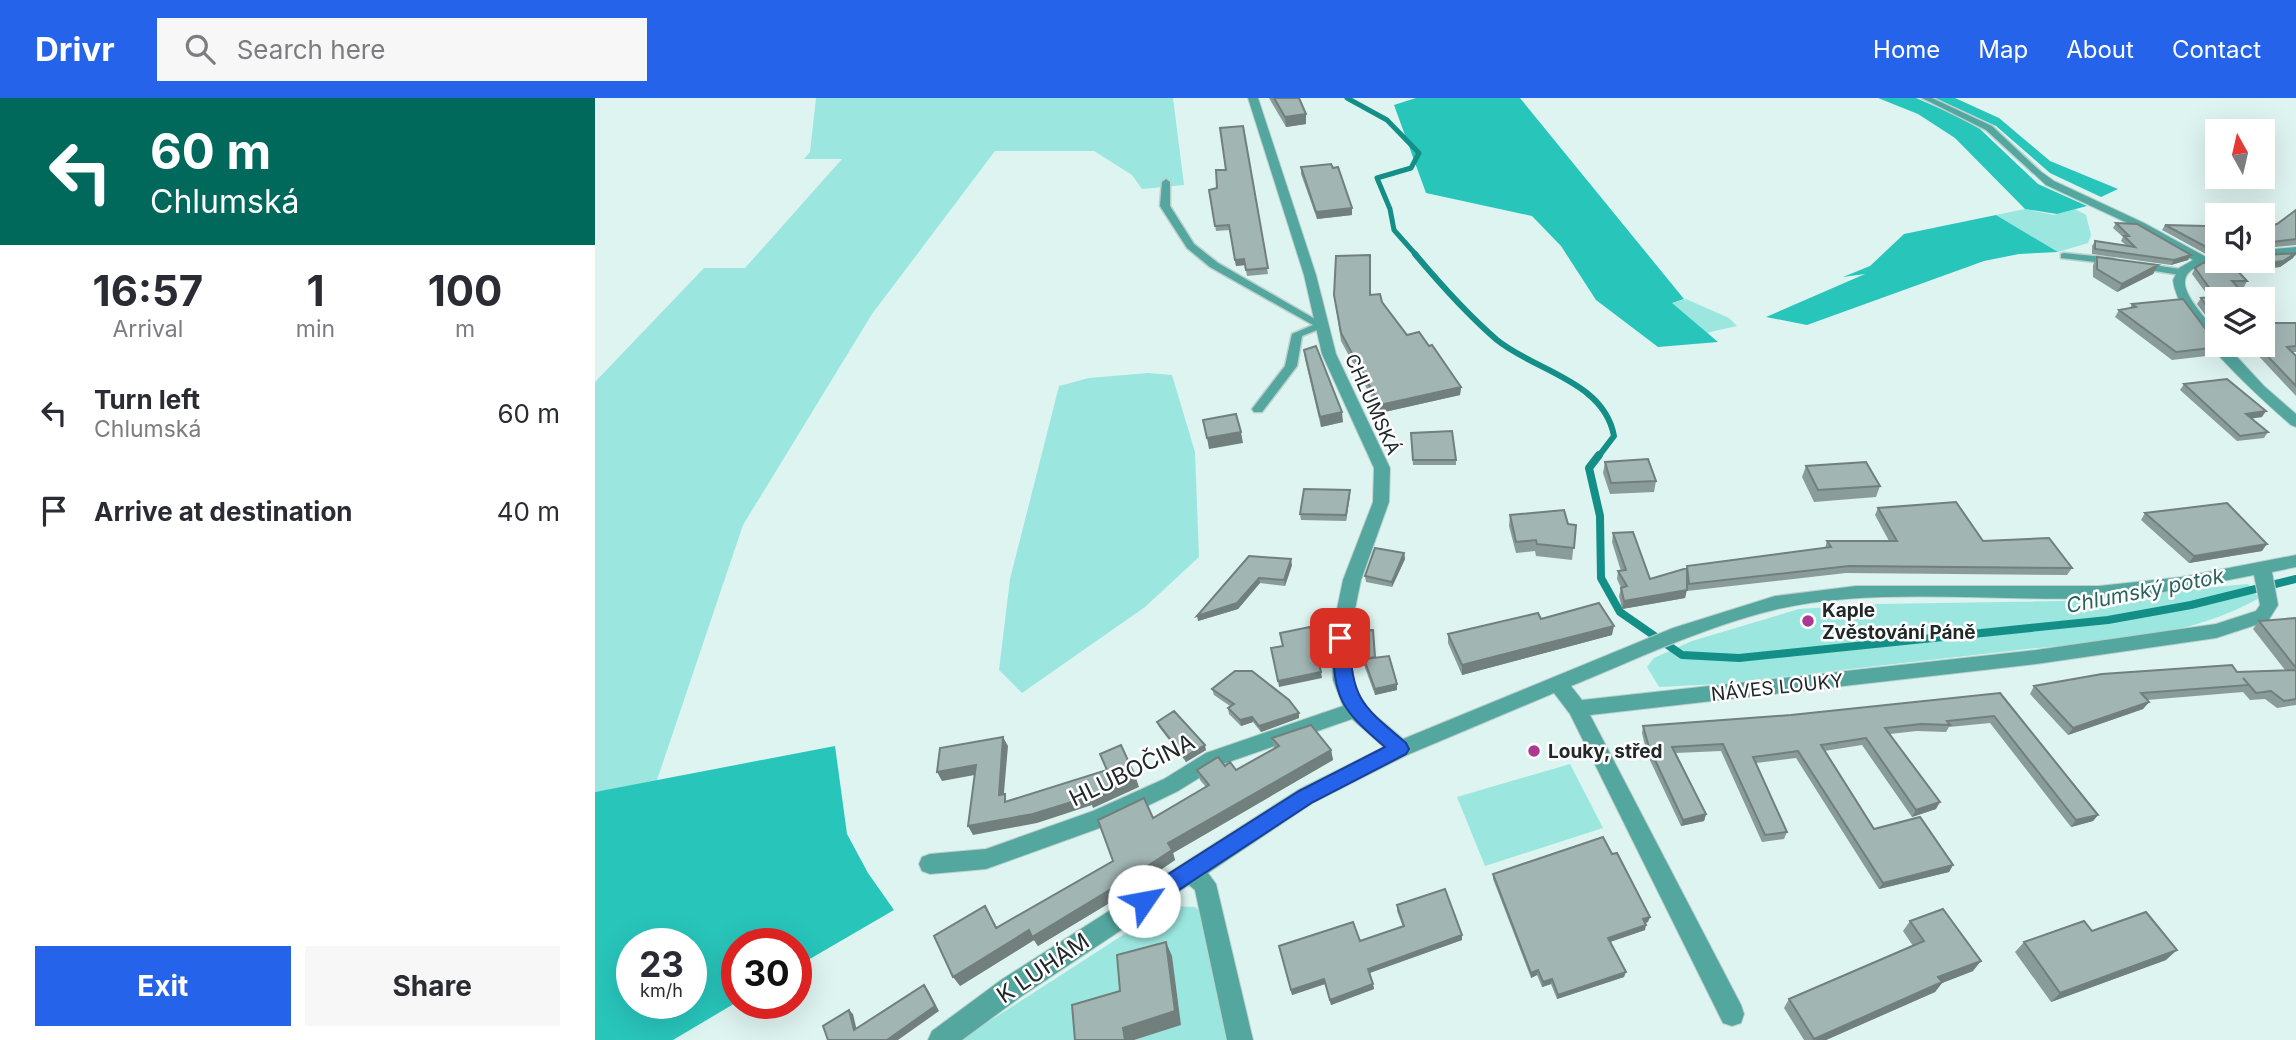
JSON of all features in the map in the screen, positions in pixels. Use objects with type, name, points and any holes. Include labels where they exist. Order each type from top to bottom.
[{"type":"street","name":"CHLUMSKÁ","points":[[1253,98],[1308,268],[1329,354],[1382,468],[1381,502],[1352,580],[1340,638],[1343,680],[1355,710],[1400,749]]},
{"type":"street","points":[[2036,171],[2050,183],[2140,225],[2202,260]]},
{"type":"street","points":[[2275,253],[2296,251]]},
{"type":"street","points":[[2205,260],[2188,264],[2180,272],[2178,284],[2180,292],[2205,326]]},
{"type":"street","points":[[2230,357],[2259,389],[2296,422]]},
{"type":"street","points":[[1400,749],[1647,649],[1680,633],[1775,603],[1856,592],[2099,592],[2182,583],[2265,579],[2296,561]]},
{"type":"street","name":"NÁVES LOUKY","points":[[1577,709],[2036,657],[2216,631],[2262,616],[2269,605],[2265,579]]},
{"type":"street","points":[[1558,684],[1577,709],[1732,1014]]},
{"type":"street","name":"HLUBOČINA","points":[[930,864],[986,859],[1024,846],[1100,818],[1171,785],[1213,759],[1355,710]]},
{"type":"street","name":"K LUHÁM","points":[[941,1040],[1002,995],[1306,796],[1400,749]]},
{"type":"street","points":[[1189,872],[1205,884],[1240,1040]]},
{"type":"lane","points":[[1926,98],[1989,128],[2036,171]]},
{"type":"lane","points":[[1166,182],[1165,206],[1190,246],[1214,265],[1322,326]]},
{"type":"lane","points":[[2064,256],[2180,272]]},
{"type":"lane","points":[[1258,409],[1291,366],[1297,334],[1322,326]]},
{"type":"shaded area","points":[[816,98],[1173,98],[1184,185],[1142,189],[1132,175],[1094,151],[995,151],[872,314],[743,525],[656,783],[595,792],[595,382],[704,268],[745,268],[842,159],[804,159],[810,152]]},
{"type":"shaded area","points":[[1416,98],[1520,98],[1684,299],[1672,303],[1718,342],[1658,347],[1596,300],[1561,246],[1532,216],[1426,193],[1394,105]]},
{"type":"shaded area","points":[[1878,98],[1916,98],[1957,116],[1980,129],[2038,184],[2087,206],[2057,214],[2025,209],[1955,138],[1918,114]]},
{"type":"shaded area","points":[[1935,98],[1955,98],[1999,118],[2050,161],[2118,189],[2101,197],[2050,173],[1996,126]]},
{"type":"shaded area","points":[[2025,209],[2054,215],[2075,209],[2086,215],[2091,235],[2088,243],[2058,252],[1996,215]]},
{"type":"shaded area","points":[[1996,215],[2058,252],[2019,254],[1984,261],[1807,325],[1766,317],[1865,274],[1843,277],[1870,266],[1904,234]]},
{"type":"shaded area","points":[[1686,299],[1729,318],[1737,326],[1706,333],[1671,303]]},
{"type":"shaded area","points":[[1148,373],[1172,375],[1195,452],[1199,557],[1145,607],[1022,693],[999,670],[1010,579],[1059,386],[1089,378]]},
{"type":"shaded area","points":[[2248,584],[2259,598],[2201,623],[2138,637],[1718,684],[1659,687],[1647,667],[1654,658],[1692,641],[1799,609],[1878,604],[2063,601]]},
{"type":"shaded area","points":[[835,746],[847,834],[868,873],[894,910],[812,958],[812,928],[721,928],[721,1012],[673,1040],[595,1040],[595,792]]},
{"type":"shaded area","points":[[1570,764],[1603,828],[1485,866],[1457,797]]},
{"type":"shaded area","points":[[1168,906],[1195,907],[1205,915],[1229,1040],[960,1040]]},
{"type":"building","points":[[1274,98],[1299,98],[1306,114],[1285,117]]},
{"type":"building","points":[[1243,126],[1268,268],[1246,270],[1244,259],[1235,260],[1229,225],[1215,226],[1209,190],[1217,188],[1216,170],[1226,170],[1220,128]]},
{"type":"building","points":[[1331,164],[1333,168],[1338,167],[1352,208],[1316,212],[1301,167]]},
{"type":"building","points":[[2296,210],[2296,239],[2275,242],[2277,224]]},
{"type":"building","points":[[2116,223],[2137,224],[2191,255],[2174,260],[2095,249],[2095,241],[2135,247],[2124,236],[2129,236]]},
{"type":"building","points":[[2165,225],[2205,226],[2205,246]]},
{"type":"building","points":[[2296,253],[2283,261],[2275,262],[2275,254]]},
{"type":"building","points":[[1370,255],[1370,295],[1380,294],[1382,302],[1407,335],[1419,332],[1429,346],[1432,345],[1461,387],[1380,405],[1341,333],[1334,295],[1336,256]]},
{"type":"building","points":[[2097,257],[2158,265],[2122,284],[2097,269]]},
{"type":"building","points":[[2203,263],[2205,273],[2240,273],[2247,281],[2232,281],[2238,287],[2209,287],[2195,268]]},
{"type":"building","points":[[2183,299],[2205,328],[2205,349],[2176,352],[2119,310],[2136,307],[2132,304]]},
{"type":"building","points":[[2275,323],[2296,323],[2296,346],[2287,347],[2296,356],[2296,386],[2268,357],[2275,357]]},
{"type":"building","points":[[1316,346],[1342,412],[1320,417],[1304,350]]},
{"type":"building","points":[[2227,379],[2266,411],[2246,414],[2268,432],[2240,436],[2184,384]]},
{"type":"building","points":[[1236,414],[1241,432],[1207,438],[1203,420]]},
{"type":"building","points":[[1452,431],[1456,460],[1413,460],[1411,433]]},
{"type":"building","points":[[1648,459],[1656,481],[1611,483],[1605,462]]},
{"type":"building","points":[[1866,462],[1880,486],[1818,490],[1806,466]]},
{"type":"building","points":[[1304,489],[1350,490],[1346,515],[1300,514]]},
{"type":"building","points":[[1956,502],[1983,541],[2049,538],[2072,568],[1849,566],[1689,584],[1687,566],[1831,547],[1827,541],[1897,541],[1878,508]]},
{"type":"building","points":[[2227,503],[2267,544],[2194,556],[2145,513]]},
{"type":"building","points":[[1564,510],[1568,524],[1576,525],[1574,548],[1537,544],[1536,540],[1516,542],[1510,515]]},
{"type":"building","points":[[1633,532],[1650,579],[1687,568],[1687,590],[1624,601],[1621,588],[1627,586],[1618,571],[1626,570],[1613,533]]},
{"type":"building","points":[[1375,548],[1404,553],[1392,582],[1365,576]]},
{"type":"building","points":[[1249,556],[1291,559],[1284,580],[1259,578],[1237,603],[1197,616]]},
{"type":"building","points":[[1599,603],[1614,626],[1462,665],[1448,634],[1538,613],[1541,619]]},
{"type":"building","points":[[2296,618],[2296,668],[2259,621]]},
{"type":"building","points":[[1310,627],[1321,672],[1278,681],[1271,648],[1283,646],[1280,633]]},
{"type":"building","points":[[1373,630],[1375,657],[1365,659],[1389,656],[1397,684],[1375,689],[1364,659],[1354,661],[1351,631]]},
{"type":"building","points":[[2232,665],[2237,672],[2296,670],[2296,699],[2284,701],[2271,691],[2256,693],[2243,678],[2249,685],[2141,693],[2149,702],[2073,728],[2034,686],[2102,674]]},
{"type":"building","points":[[1235,671],[1252,671],[1289,700],[1299,713],[1259,726],[1252,717],[1240,720],[1228,708],[1234,704],[1212,689]]},
{"type":"building","points":[[2000,693],[2098,815],[2076,820],[1994,716],[1947,721],[1950,725],[1921,724],[1885,728],[1940,802],[1916,810],[1866,738],[1821,745],[1874,829],[1920,817],[1953,865],[1883,883],[1798,751],[1753,757],[1787,832],[1765,835],[1723,744],[1672,747],[1706,814],[1683,820],[1649,747],[1643,726],[1791,715]]},
{"type":"building","points":[[1174,711],[1205,745],[1184,757],[1157,722]]},
{"type":"building","points":[[1311,725],[1331,750],[1168,843],[1172,850],[1120,879],[1121,883],[1032,937],[1029,930],[953,977],[934,936],[985,906],[996,928],[1113,861],[1098,820],[1144,798],[1153,818],[1209,785],[1197,770],[1218,757],[1225,766],[1230,762],[1236,770],[1279,746],[1272,738]]},
{"type":"building","points":[[1003,737],[999,795],[1005,794],[1005,802],[1107,770],[1100,754],[1121,745],[1136,778],[1090,799],[1088,797],[1033,814],[968,826],[976,765],[937,772],[940,748]]},
{"type":"building","points":[[1603,837],[1612,854],[1617,853],[1650,917],[1643,919],[1646,925],[1608,938],[1626,972],[1558,995],[1552,979],[1543,982],[1538,970],[1531,973],[1493,874]]},
{"type":"building","points":[[1445,889],[1462,935],[1368,969],[1373,984],[1330,1000],[1324,979],[1291,990],[1279,946],[1353,922],[1360,941],[1404,926],[1397,905]]},
{"type":"building","points":[[1943,909],[1981,961],[1938,977],[1942,982],[1814,1039],[1789,999],[1924,941],[1910,921]]},
{"type":"building","points":[[2146,912],[2177,950],[2060,993],[2024,942],[2084,921],[2092,931]]},
{"type":"building","points":[[1166,942],[1175,1011],[1123,1028],[1125,1040],[1075,1040],[1072,1005],[1120,991],[1117,955]]},
{"type":"building","points":[[924,985],[935,1006],[887,1040],[828,1040],[823,1026],[849,1010],[854,1030]]},
{"type":"waterway","name":"Chlumský potok","points":[[1347,98],[1387,120],[1419,153],[1411,168],[1377,178],[1390,209],[1394,230],[1417,256]]},
{"type":"waterway","name":"Chlumský potok","points":[[1415,254],[1475,320],[1497,340],[1566,379],[1597,402],[1608,417],[1614,436],[1598,457]]},
{"type":"waterway","name":"Chlumský potok","points":[[1599,455],[1589,468],[1600,516],[1601,578],[1620,612],[1682,655],[1739,658],[2108,620],[2191,605],[2296,579]]},
{"type":"place","name":"Kaple Zvěstování Páně","points":[[1808,621]]},
{"type":"place","name":"Louky, střed","points":[[1534,751]]},
{"type":"route","points":[[1144,901],[1306,796],[1400,749],[1355,710],[1343,680],[1340,638]]}]
